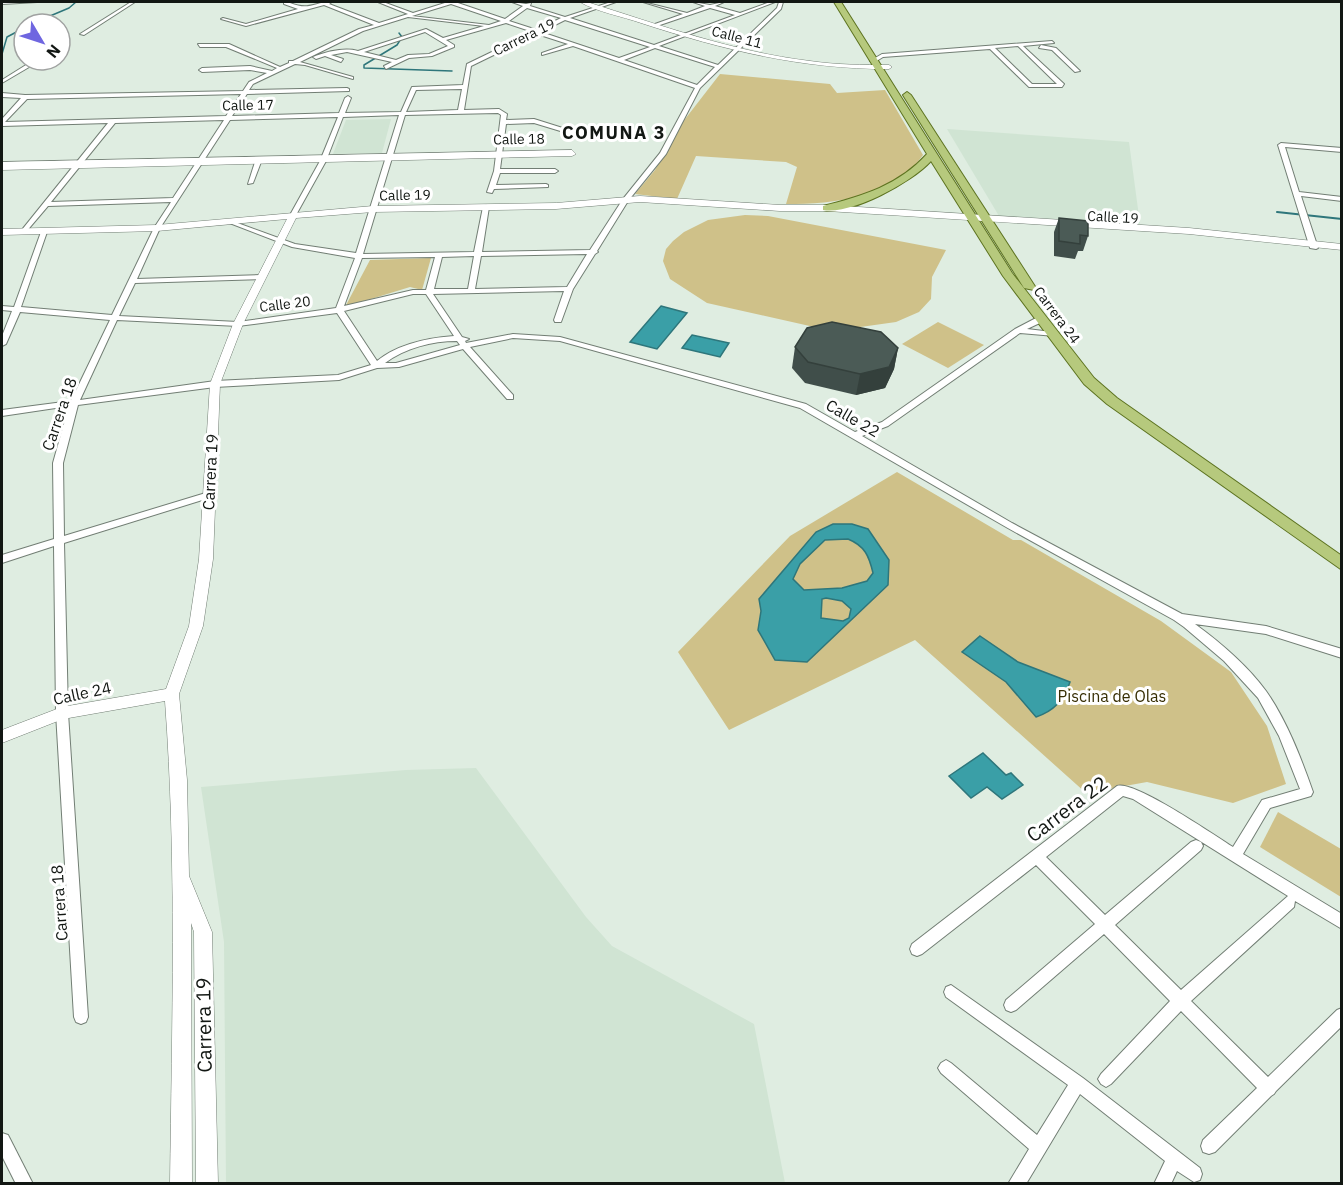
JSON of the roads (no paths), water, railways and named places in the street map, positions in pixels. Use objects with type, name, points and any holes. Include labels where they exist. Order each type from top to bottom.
[{"type":"main road","name":"Carrera 24","points":[[837,2],[880,63],[980,219],[1007,274],[1089,381],[1112,401],[1341,564]]},
{"type":"main road","name":"Carrera 24","points":[[846,2],[931,155],[1052,318],[1111,390],[1341,552]]},
{"type":"main road","points":[[827,208],[884,191],[905,180],[931,155]]},
{"type":"street","points":[[2,3],[35,2]]},
{"type":"street","points":[[82,34],[133,2]]},
{"type":"street","points":[[288,2],[286,3],[301,9]]},
{"type":"street","points":[[223,19],[246,25],[330,2]]},
{"type":"street","points":[[380,2],[412,14]]},
{"type":"street","points":[[451,2],[698,87]]},
{"type":"street","name":"Carrera 18","points":[[81,1017],[62,713],[58,463],[75,402],[157,228],[251,82],[377,24],[451,2]]},
{"type":"street","points":[[514,2],[719,67]]},
{"type":"street","points":[[442,40],[506,21],[526,5],[538,2]]},
{"type":"street","name":"Calle 11","points":[[584,2],[736,51],[820,65],[880,63]]},
{"type":"street","name":"Carrera 19","points":[[464,87],[469,65],[535,31],[565,18],[614,2]]},
{"type":"street","points":[[645,2],[688,14]]},
{"type":"street","points":[[695,2],[738,14]]},
{"type":"street","points":[[657,25],[722,2]]},
{"type":"street","points":[[619,60],[773,2]]},
{"type":"street","points":[[558,320],[569,289],[625,200],[663,154],[698,87],[779,8],[781,2]]},
{"type":"street","points":[[323,3],[377,24]]},
{"type":"street","points":[[404,16],[493,25]]},
{"type":"street","points":[[360,52],[426,30],[452,45],[430,55],[411,56],[386,67]]},
{"type":"street","points":[[880,63],[991,47],[1052,42]]},
{"type":"street","points":[[544,54],[573,44]]},
{"type":"street","points":[[200,45],[227,45],[278,68]]},
{"type":"street","points":[[991,47],[1031,86],[1062,85],[1021,46]]},
{"type":"street","points":[[1021,46],[1052,48],[1077,70]]},
{"type":"street","points":[[291,62],[331,52],[360,52],[397,62]]},
{"type":"street","points":[[322,54],[341,60]]},
{"type":"street","points":[[291,62],[306,64],[351,78]]},
{"type":"street","points":[[262,75],[203,72],[261,68],[270,72]]},
{"type":"street","points":[[2,82],[18,72]]},
{"type":"street","points":[[376,366],[339,310],[359,256],[388,156],[412,90],[421,86],[464,87],[461,112]]},
{"type":"street","points":[[2,97],[347,90]]},
{"type":"street","points":[[2,123],[25,98]]},
{"type":"street","name":"Carrera 19","points":[[181,1184],[182,937],[179,780],[172,694],[196,626],[206,559],[215,384],[238,324],[323,159],[348,98]]},
{"type":"street","name":"Calle 17","points":[[2,123],[495,111],[504,114],[503,122]]},
{"type":"street","points":[[23,232],[113,121]]},
{"type":"street","points":[[546,186],[491,190],[500,154],[503,122],[534,121],[567,131]]},
{"type":"street","points":[[1314,246],[1281,146],[1341,150]]},
{"type":"street","name":"Calle 18","points":[[198,161],[258,162],[388,156],[572,152],[572,154],[500,154]]},
{"type":"street","name":"Calle 18","points":[[2,166],[323,159]]},
{"type":"street","points":[[250,183],[258,162]]},
{"type":"street","points":[[497,171],[555,171]]},
{"type":"street","points":[[1298,194],[1341,199]]},
{"type":"street","points":[[46,204],[173,200]]},
{"type":"street","name":"Calle 19","points":[[2,232],[157,228],[293,214],[373,209],[556,206],[625,200],[980,219],[1341,249]]},
{"type":"street","points":[[471,291],[475,254],[486,207]]},
{"type":"street","name":"Calle 19","points":[[810,209],[827,208],[907,215]]},
{"type":"street","points":[[230,222],[279,241],[359,256],[594,252]]},
{"type":"street","points":[[2,343],[17,309],[44,232]]},
{"type":"street","points":[[439,256],[429,293],[462,342],[510,397]]},
{"type":"street","points":[[132,281],[261,277]]},
{"type":"street","name":"Calle 20","points":[[2,308],[115,318],[238,324],[339,310],[413,292],[569,289]]},
{"type":"street","points":[[856,435],[885,424],[1018,331],[1041,319]]},
{"type":"street","points":[[1018,331],[1052,334]]},
{"type":"street","name":"Calle 22","points":[[376,366],[386,357],[406,349],[513,336],[560,339],[803,406],[1009,525],[1178,617]]},
{"type":"street","name":"Calle 22","points":[[2,413],[215,384],[339,377],[376,366],[396,365],[462,342]]},
{"type":"street","points":[[2,559],[209,495]]},
{"type":"street","points":[[1178,617],[1266,630],[1341,654]]},
{"type":"street","points":[[1178,617],[1200,632],[1256,686],[1298,764],[1307,792],[1266,804],[1235,855]]},
{"type":"street","name":"Calle 24","points":[[2,737],[62,713],[172,694]]},
{"type":"street","name":"Carrera 22","points":[[918,948],[1121,790],[1137,795],[1341,921]]},
{"type":"street","points":[[1011,1005],[1196,846]]},
{"type":"street","points":[[1036,856],[1182,999],[1269,1089]]},
{"type":"street","name":"Carrera 19","points":[[179,871],[203,932],[207,1184]]},
{"type":"street","points":[[1106,1079],[1182,999],[1289,902]]},
{"type":"street","points":[[951,992],[1078,1083],[1194,1174]]},
{"type":"street","points":[[1209,1146],[1340,1019]]},
{"type":"street","points":[[946,1068],[1039,1147]]},
{"type":"street","points":[[1016,1184],[1078,1083]]},
{"type":"street","points":[[2,1141],[26,1184]]},
{"type":"street","points":[[1162,1184],[1174,1159]]},
{"type":"water","points":[[661,306],[687,313],[657,349],[630,342]]},
{"type":"water","points":[[692,335],[729,343],[720,357],[682,348]]},
{"type":"water","points":[[833,524],[852,524],[868,529],[889,560],[888,585],[807,662],[775,660],[758,630],[761,611],[759,599],[816,532]],"holes":[[[848,539],[859,545],[868,557],[873,573],[867,581],[842,588],[804,590],[793,579],[800,564],[825,540]],[[822,599],[842,601],[851,609],[849,618],[843,621],[821,618]]]},
{"type":"water","points":[[980,636],[1018,662],[1070,682],[1065,694],[1048,712],[1036,717],[1006,682],[962,652]]},
{"type":"water","points":[[983,753],[1006,775],[1011,773],[1023,785],[1002,799],[987,787],[971,798],[949,776]]},
{"type":"waterway","points":[[60,12],[76,2]]},
{"type":"waterway","points":[[399,33],[402,37],[397,45],[364,65],[364,68],[452,71]]},
{"type":"waterway","points":[[2,54],[7,37],[12,34]]},
{"type":"waterway","points":[[1277,212],[1342,219]]},
{"type":"district","name":"COMUNA 3","points":[[614,133]]},
{"type":"park label","name":"Piscina de Olas","points":[[1112,696]]}]
